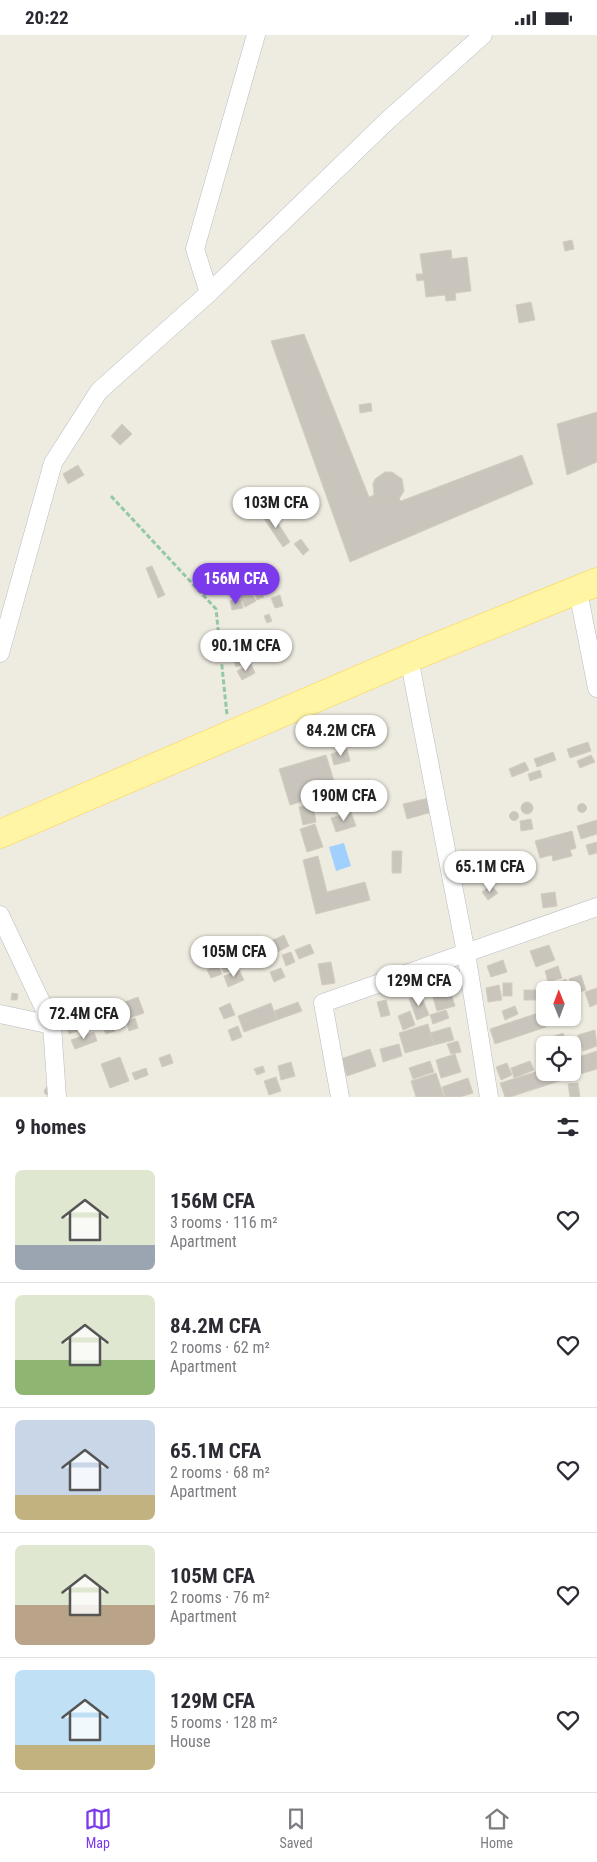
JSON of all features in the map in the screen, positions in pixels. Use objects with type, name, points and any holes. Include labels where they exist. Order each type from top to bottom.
[{"type":"main road","points":[[0,834],[409,658],[588,586]]},
{"type":"street","points":[[209,293],[195,249],[256,35]]},
{"type":"street","points":[[0,653],[53,463],[99,391],[209,293],[387,121],[483,35]]},
{"type":"street","points":[[588,586],[597,688]]},
{"type":"street","points":[[409,658],[466,953],[489,1097]]},
{"type":"street","points":[[340,1097],[323,1003],[597,907]]},
{"type":"street","points":[[0,915],[52,1025],[56,1097]]},
{"type":"street","points":[[0,1014],[52,1025]]},
{"type":"path","points":[[111,496],[216,609],[229,736]]},
{"type":"water","points":[[344,843],[351,866],[336,871],[329,847]]},
{"type":"building","points":[[572,240],[574,249],[565,251],[563,242]]},
{"type":"building","points":[[451,250],[452,259],[467,257],[471,291],[455,293],[456,300],[446,301],[445,295],[426,297],[424,280],[417,281],[416,274],[423,274],[420,254]]},
{"type":"building","points":[[531,302],[535,320],[519,323],[516,305]]},
{"type":"building","points":[[304,334],[369,497],[374,495],[373,484],[375,479],[385,472],[392,472],[402,479],[404,491],[399,499],[401,501],[522,455],[533,484],[350,562],[271,341]]},
{"type":"building","points":[[371,403],[372,411],[360,413],[359,405]]},
{"type":"building","points":[[597,412],[597,462],[567,475],[557,424]]},
{"type":"building","points":[[122,424],[132,434],[120,445],[111,436]]},
{"type":"building","points":[[78,465],[84,475],[68,484],[63,474]]},
{"type":"building","points":[[270,511],[290,542],[283,547],[262,516]]},
{"type":"building","points":[[301,539],[309,550],[303,555],[294,544]]},
{"type":"building","points":[[152,566],[165,595],[158,598],[146,568]]},
{"type":"building","points":[[260,589],[264,597],[257,600],[254,592]]},
{"type":"building","points":[[250,590],[256,601],[245,607],[240,596]]},
{"type":"building","points":[[280,595],[283,606],[275,608],[271,598]]},
{"type":"building","points":[[241,599],[243,608],[232,610],[230,601]]},
{"type":"building","points":[[269,614],[272,621],[267,623],[264,616]]},
{"type":"building","points":[[241,653],[245,663],[236,667],[232,657]]},
{"type":"building","points":[[251,664],[255,673],[242,680],[237,671]]},
{"type":"building","points":[[588,742],[591,751],[570,758],[567,749]]},
{"type":"building","points":[[347,749],[350,761],[334,765],[331,754]]},
{"type":"building","points":[[553,752],[556,760],[537,767],[534,759]]},
{"type":"building","points":[[326,755],[337,791],[290,805],[279,769]]},
{"type":"building","points":[[591,755],[595,762],[580,768],[577,761]]},
{"type":"building","points":[[525,762],[529,770],[512,777],[509,769]]},
{"type":"building","points":[[540,770],[542,777],[530,781],[528,774]]},
{"type":"building","points":[[429,798],[432,812],[407,819],[403,804]]},
{"type":"building","points":[[525,802],[529,802],[533,808],[529,814],[525,814],[521,810],[521,806]]},
{"type":"building","points":[[582,803],[587,808],[582,813],[577,808]]},
{"type":"building","points":[[313,804],[316,822],[303,825],[299,807]]},
{"type":"building","points":[[514,811],[519,816],[514,821],[509,816]]},
{"type":"building","points":[[351,812],[356,826],[336,832],[331,818]]},
{"type":"building","points":[[531,819],[533,829],[521,831],[520,821]]},
{"type":"building","points":[[597,820],[597,834],[581,839],[577,826]]},
{"type":"building","points":[[315,824],[323,847],[307,852],[300,829]]},
{"type":"building","points":[[572,831],[576,848],[570,850],[572,856],[553,861],[552,855],[540,858],[535,841]]},
{"type":"building","points":[[597,842],[597,853],[589,855],[586,845]]},
{"type":"building","points":[[392,851],[402,851],[401,873],[392,873]]},
{"type":"building","points":[[318,856],[327,892],[365,882],[370,900],[316,914],[303,860]]},
{"type":"building","points":[[487,857],[495,865],[488,871],[480,863]]},
{"type":"building","points":[[491,885],[498,893],[488,900],[482,892]]},
{"type":"building","points":[[555,892],[557,906],[543,908],[541,894]]},
{"type":"building","points":[[284,935],[289,946],[268,957],[262,945]]},
{"type":"building","points":[[310,944],[314,953],[299,959],[295,950]]},
{"type":"building","points":[[549,945],[555,960],[536,967],[530,951]]},
{"type":"building","points":[[251,952],[255,961],[224,973],[220,964]]},
{"type":"building","points":[[291,952],[295,962],[286,966],[282,955]]},
{"type":"building","points":[[503,960],[507,972],[491,977],[487,966]]},
{"type":"building","points":[[331,962],[335,983],[322,985],[318,964]]},
{"type":"building","points":[[218,965],[222,974],[211,978],[207,970]]},
{"type":"building","points":[[558,966],[562,978],[548,981],[545,971]]},
{"type":"building","points":[[281,968],[285,977],[274,982],[270,972]]},
{"type":"building","points":[[239,970],[244,980],[228,987],[224,976]]},
{"type":"building","points":[[581,975],[586,990],[581,992],[581,981],[570,981],[569,979]]},
{"type":"building","points":[[503,983],[512,983],[512,996],[503,996]]},
{"type":"building","points":[[499,985],[502,1000],[488,1002],[486,988]]},
{"type":"building","points":[[597,988],[597,1004],[590,1007],[585,992]]},
{"type":"building","points":[[450,990],[455,1006],[437,1011],[432,994]]},
{"type":"building","points":[[524,990],[536,990],[536,1000],[524,1000]]},
{"type":"building","points":[[12,993],[18,994],[17,1000],[11,1000]]},
{"type":"building","points":[[421,995],[429,1015],[417,1020],[409,999]]},
{"type":"building","points":[[138,997],[144,1013],[101,1028],[95,1013]]},
{"type":"building","points":[[386,1000],[390,1015],[381,1017],[377,1002]]},
{"type":"building","points":[[298,1002],[302,1011],[277,1020],[274,1011]]},
{"type":"building","points":[[230,1003],[235,1015],[224,1019],[219,1008]]},
{"type":"building","points":[[271,1003],[277,1020],[244,1032],[238,1016]]},
{"type":"building","points":[[515,1006],[518,1014],[505,1020],[502,1011]]},
{"type":"building","points":[[446,1010],[449,1018],[433,1024],[430,1015]]},
{"type":"building","points":[[410,1011],[415,1025],[403,1030],[398,1016]]},
{"type":"building","points":[[536,1014],[536,1026],[546,1027],[495,1044],[490,1029]]},
{"type":"building","points":[[85,1016],[89,1027],[69,1034],[65,1023]]},
{"type":"building","points":[[135,1018],[138,1028],[129,1031],[126,1021]]},
{"type":"building","points":[[123,1021],[125,1027],[116,1030],[113,1024]]},
{"type":"building","points":[[428,1024],[434,1045],[405,1053],[399,1033]]},
{"type":"building","points":[[113,1025],[115,1031],[106,1034],[103,1028]]},
{"type":"building","points":[[238,1026],[242,1037],[232,1041],[228,1030]]},
{"type":"building","points":[[450,1027],[454,1040],[434,1045],[430,1033]]},
{"type":"building","points":[[595,1030],[597,1046],[583,1051],[581,1036],[578,1035]]},
{"type":"building","points":[[94,1032],[97,1041],[75,1049],[71,1040]]},
{"type":"building","points":[[458,1041],[461,1052],[451,1054],[447,1044]]},
{"type":"building","points":[[399,1044],[402,1056],[383,1062],[380,1049]]},
{"type":"building","points":[[370,1049],[376,1066],[347,1076],[341,1059]]},
{"type":"building","points":[[597,1051],[597,1069],[581,1074],[581,1056]]},
{"type":"building","points":[[170,1054],[173,1063],[162,1067],[159,1058]]},
{"type":"building","points":[[455,1054],[461,1072],[441,1078],[436,1060]]},
{"type":"building","points":[[120,1057],[129,1081],[110,1088],[101,1064]]},
{"type":"building","points":[[430,1061],[434,1072],[413,1079],[409,1068]]},
{"type":"building","points":[[530,1061],[534,1070],[514,1078],[511,1068]]},
{"type":"building","points":[[291,1062],[295,1076],[281,1080],[278,1066]]},
{"type":"building","points":[[507,1063],[512,1075],[501,1080],[496,1067]]},
{"type":"building","points":[[263,1066],[265,1072],[257,1075],[254,1069]]},
{"type":"building","points":[[146,1068],[148,1075],[135,1080],[132,1073]]},
{"type":"building","points":[[536,1072],[536,1081],[560,1081],[510,1097],[505,1097],[500,1083]]},
{"type":"building","points":[[436,1073],[444,1097],[416,1097],[411,1081]]},
{"type":"building","points":[[276,1077],[281,1091],[269,1095],[264,1081]]},
{"type":"building","points":[[468,1078],[473,1093],[460,1097],[445,1097],[442,1087]]},
{"type":"building","points":[[578,1083],[580,1097],[570,1097],[568,1084]]},
{"type":"building","points":[[48,1085],[51,1096],[45,1094],[44,1091]]}]
